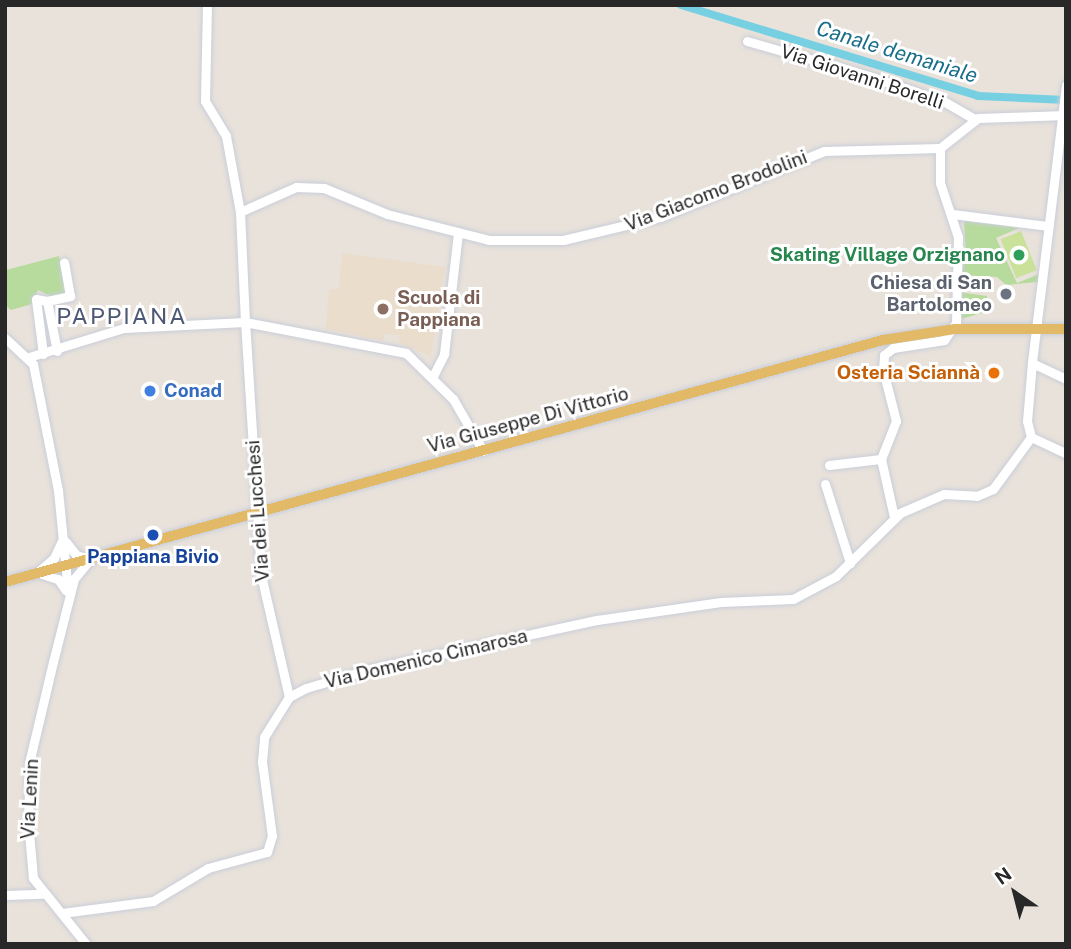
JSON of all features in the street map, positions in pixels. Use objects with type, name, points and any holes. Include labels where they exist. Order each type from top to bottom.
[{"type":"main road","name":"Via Giuseppe Di Vittorio","points":[[5,582],[883,340],[955,329],[1066,329]]},
{"type":"street","points":[[207,5],[205,101],[226,136],[240,212],[245,322]]},
{"type":"street","name":"Via Giovanni Borelli","points":[[747,41],[907,89],[975,119]]},
{"type":"street","points":[[1065,88],[1035,329],[1027,421],[1031,437],[1066,453]]},
{"type":"street","points":[[894,517],[881,460],[896,421],[883,370],[884,355],[893,348],[944,340],[955,329],[958,236],[953,214],[940,183],[940,148],[975,119],[1063,112]]},
{"type":"street","name":"Via Giacomo Brodolini","points":[[240,212],[286,189],[311,186],[387,214],[500,242],[575,239],[660,217],[824,151],[940,148]]},
{"type":"street","points":[[953,214],[1048,226]]},
{"type":"street","points":[[433,376],[444,354],[458,233]]},
{"type":"street","points":[[43,354],[34,304],[36,299],[47,301],[70,296],[64,263]]},
{"type":"street","points":[[47,301],[57,351]]},
{"type":"street","points":[[5,338],[29,357],[57,351],[124,328],[245,322],[391,348],[406,353],[433,376],[464,414],[483,451]]},
{"type":"street","name":"Via dei Lucchesi","points":[[245,322],[256,513],[266,608],[289,698]]},
{"type":"street","name":"Via Lenin","points":[[29,357],[48,434],[67,565],[68,597]]},
{"type":"street","points":[[1032,363],[1066,379]]},
{"type":"street","name":"Via Domenico Cimarosa","points":[[62,913],[153,901],[208,868],[267,852],[272,836],[262,747],[270,723],[289,698],[332,678],[597,620],[721,603],[793,600],[828,582],[894,517],[944,494],[987,493],[1003,480],[1031,437]]},
{"type":"street","points":[[829,465],[881,460]]},
{"type":"street","points":[[825,484],[850,563]]},
{"type":"street","points":[[63,537],[72,552],[90,559]]},
{"type":"street","points":[[37,573],[54,558],[63,537]]},
{"type":"street","name":"Via Lenin","points":[[86,944],[43,894],[29,862],[29,771],[68,597],[78,573],[90,559]]},
{"type":"street","points":[[37,573],[58,579],[68,597]]},
{"type":"street","points":[[5,895],[43,894]]},
{"type":"shaded area","name":"Scuola di Pappiana","points":[[342,253],[445,267],[431,356],[399,343],[400,335],[385,334],[383,341],[326,329],[329,289],[339,289]]},
{"type":"green space","points":[[964,221],[1019,228],[996,238],[1017,283],[1039,274],[1038,282],[1006,285],[997,277],[960,275],[966,256]]},
{"type":"green space","name":"Skating Village Orzignano","points":[[1021,231],[1037,270],[1016,278],[1001,239]]},
{"type":"green space","points":[[59,256],[67,294],[52,297],[38,290],[32,304],[11,310],[5,305],[6,270]]},
{"type":"green space","points":[[958,292],[987,296],[989,311],[961,319]]},
{"type":"waterway","name":"Canale demaniale","points":[[681,5],[978,96],[1066,100]]},
{"type":"place","name":"Skating Village Orzignano","points":[[1019,255]]},
{"type":"place","name":"Chiesa di San Bartolomeo","points":[[1006,294]]},
{"type":"place","name":"Scuola di Pappiana","points":[[383,309]]},
{"type":"place","name":"Osteria Sciannà","points":[[994,373]]},
{"type":"place","name":"Conad","points":[[150,391]]},
{"type":"place","name":"Pappiana Bivio","points":[[153,535]]},
{"type":"district","name":"PAPPIANA","points":[[122,316]]}]
